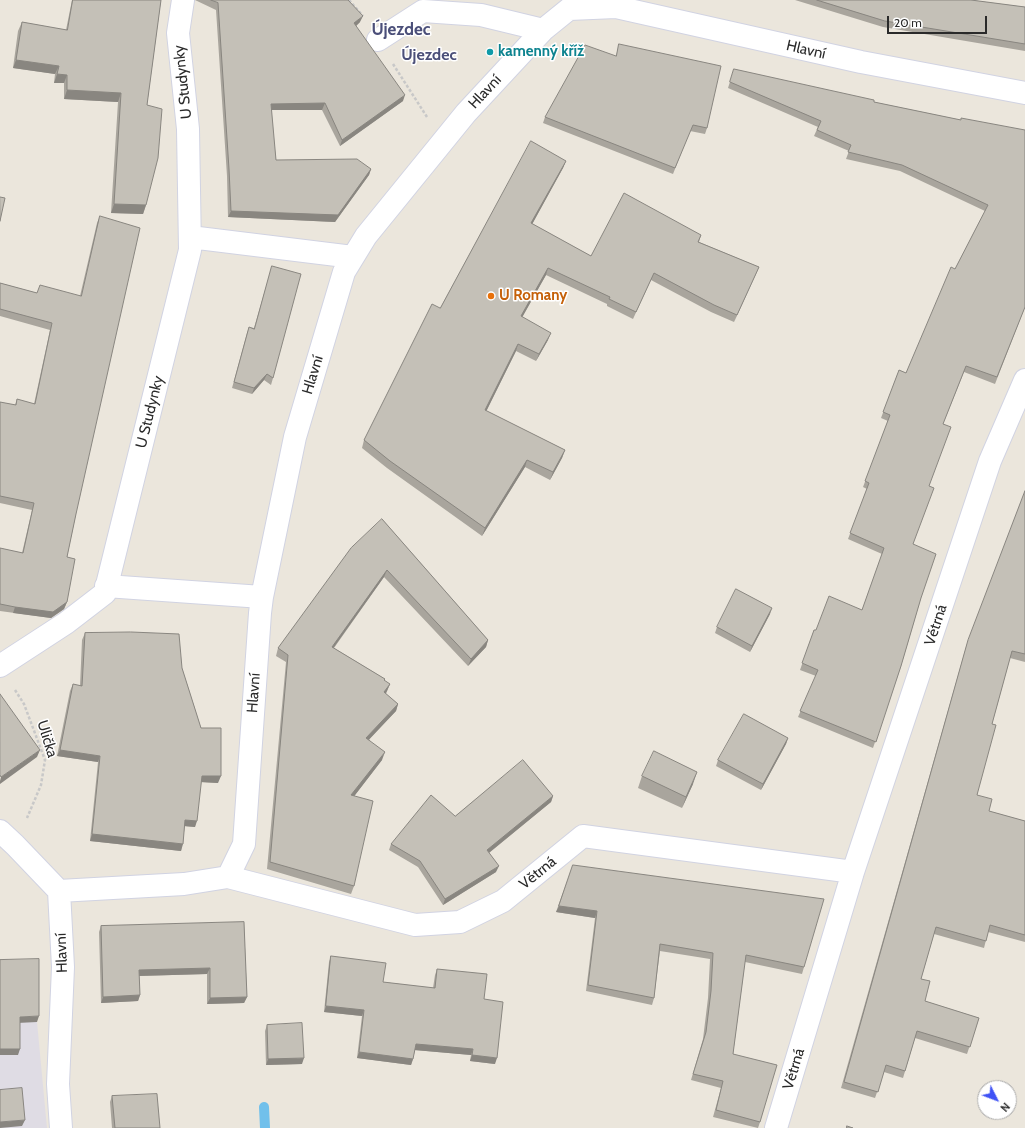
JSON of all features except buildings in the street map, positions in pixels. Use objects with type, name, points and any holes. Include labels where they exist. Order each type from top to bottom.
[{"type":"street","name":"U Studynky","points":[[0,666],[66,623],[105,593],[190,250],[188,130],[178,33],[183,0]]},
{"type":"street","name":"Hlavní","points":[[228,877],[244,844],[259,621],[262,597],[294,437],[344,272],[366,236],[442,142],[466,113],[543,30],[569,9],[594,4],[616,7],[862,62],[1025,93]]},
{"type":"street","points":[[378,40],[423,11],[481,15],[543,30]]},
{"type":"street","points":[[190,237],[353,258]]},
{"type":"street","name":"Větrná","points":[[776,1128],[853,872],[990,461],[1025,380]]},
{"type":"street","points":[[106,586],[262,597]]},
{"type":"street","name":"Větrná","points":[[228,877],[415,925],[460,922],[503,901],[583,836],[853,872]]},
{"type":"street","points":[[8,838],[59,891],[184,884],[228,877]]},
{"type":"street","name":"Hlavní","points":[[59,891],[63,967],[58,1084],[61,1128]]},
{"type":"path","points":[[349,0],[362,15],[442,142]]},
{"type":"path","name":"Ulička","points":[[8,838],[41,785],[45,760],[24,704],[12,685]]},
{"type":"shaded area","points":[[0,1021],[37,1022],[47,1128],[0,1128]]},
{"type":"waterway","points":[[264,1107],[265,1128]]},
{"type":"place","name":"kamenný kříž","points":[[490,52]]},
{"type":"place","name":"U Romany","points":[[491,296]]},
{"type":"district","name":"Újezdec","points":[[401,30]]},
{"type":"district","name":"Újezdec","points":[[429,55]]}]
